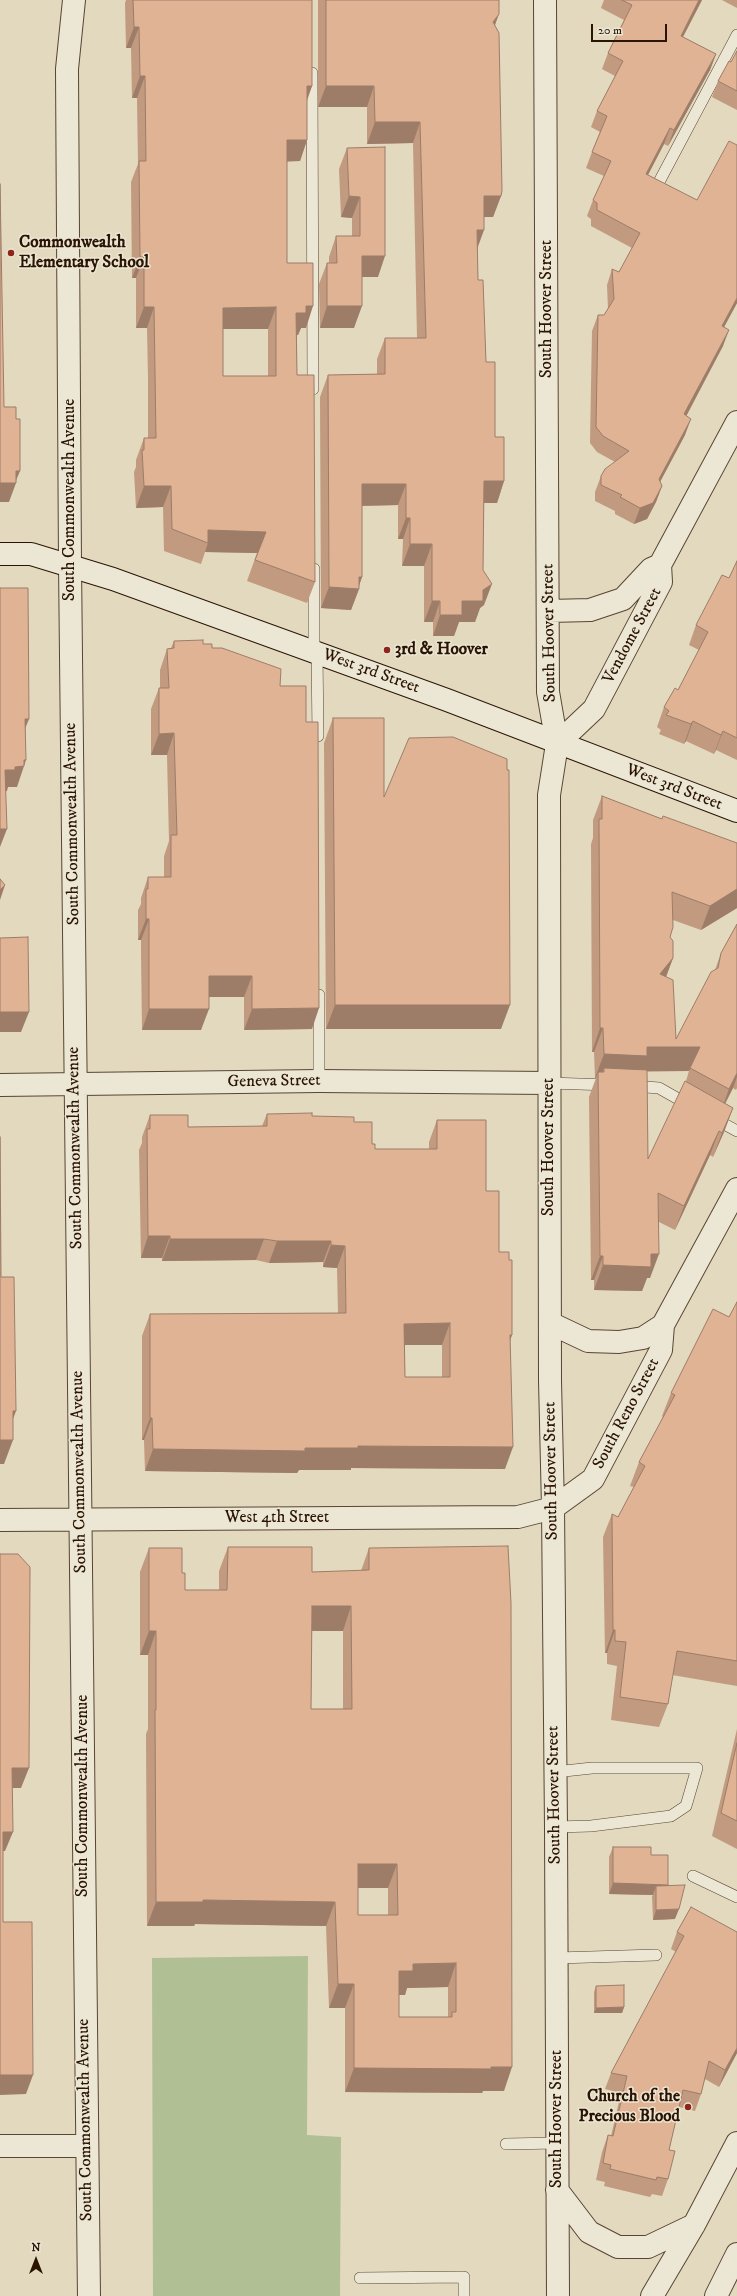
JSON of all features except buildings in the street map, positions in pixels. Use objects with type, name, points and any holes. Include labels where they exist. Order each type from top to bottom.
[{"type":"street","name":"South Commonwealth Avenue","points":[[74,0],[67,68],[70,565],[81,1519],[85,2146],[89,2296]]},
{"type":"street","name":"South Hoover Street","points":[[545,0],[549,611],[548,692],[557,744],[549,801],[549,1083],[557,1958],[558,2296]]},
{"type":"street","points":[[660,565],[737,422]]},
{"type":"street","name":"West 3rd Street","points":[[0,554],[31,554],[70,565],[447,700],[557,744],[737,811]]},
{"type":"street","name":"Vendome Street","points":[[549,611],[590,610],[623,599],[651,569],[660,565],[661,582],[594,709],[557,744]]},
{"type":"street","name":"Geneva Street","points":[[0,1085],[319,1082],[549,1083]]},
{"type":"street","name":"South Reno Street","points":[[553,1508],[593,1479],[661,1350],[663,1325],[737,1189]]},
{"type":"street","name":"South Reno Street","points":[[550,1323],[588,1341],[619,1342],[643,1338],[663,1325]]},
{"type":"street","name":"West 4th Street","points":[[0,1520],[518,1517],[553,1508]]},
{"type":"street","points":[[652,2296],[694,2225],[737,2143]]},
{"type":"street","points":[[0,2146],[85,2146]]},
{"type":"street","points":[[557,2190],[589,2232],[618,2247],[648,2247],[694,2225]]},
{"type":"street","points":[[716,2296],[737,2254]]},
{"type":"lane","points":[[659,182],[737,35]]},
{"type":"lane","points":[[312,63],[313,403]]},
{"type":"lane","points":[[314,561],[318,748]]},
{"type":"lane","points":[[319,986],[319,1082]]},
{"type":"lane","points":[[549,1083],[659,1088],[737,1131]]},
{"type":"lane","points":[[555,1772],[592,1768],[697,1768],[686,1806],[670,1816],[591,1826],[556,1827]]},
{"type":"lane","points":[[692,1876],[737,1897]]},
{"type":"lane","points":[[557,1958],[656,1955]]},
{"type":"lane","points":[[506,2144],[557,2143]]},
{"type":"lane","points":[[360,2278],[464,2277],[464,2296]]},
{"type":"green space","points":[[308,1956],[307,2135],[341,2137],[340,2296],[153,2296],[152,1958]]},
{"type":"place","name":"Commonwealth Elementary School","points":[[11,253]]},
{"type":"place","name":"3rd & Hoover","points":[[387,650]]},
{"type":"place","name":"Church of the Precious Blood","points":[[688,2107]]}]
